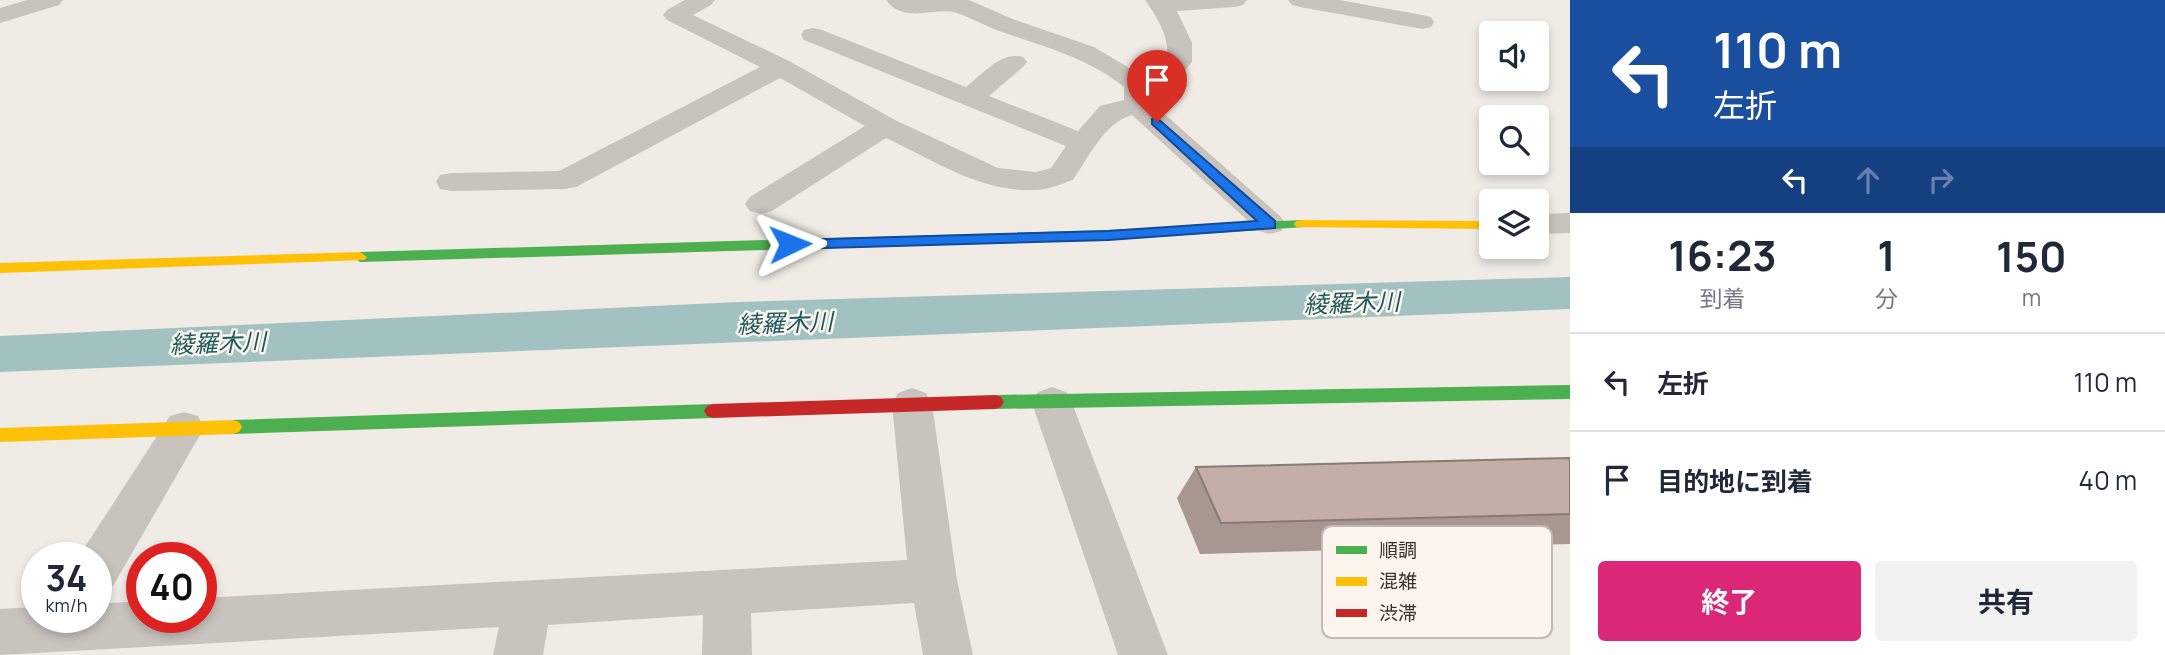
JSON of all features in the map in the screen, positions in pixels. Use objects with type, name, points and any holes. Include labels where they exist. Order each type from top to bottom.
[{"type":"street","points":[[0,16],[51,0]]},
{"type":"street","points":[[703,0],[675,15],[780,67],[885,126],[991,176],[1036,181],[1062,174],[1083,143],[1110,112],[1179,65],[1183,54],[1159,2],[1235,0]]},
{"type":"street","points":[[898,0],[920,8],[956,2],[1008,27],[1086,52],[1125,74],[1137,95],[1270,224]]},
{"type":"street","points":[[1300,0],[1422,22]]},
{"type":"street","points":[[813,35],[1083,143]]},
{"type":"street","points":[[970,97],[1014,61]]},
{"type":"street","points":[[451,182],[565,180],[780,67]]},
{"type":"street","points":[[761,204],[885,126]]},
{"type":"street","points":[[1549,224],[1570,223]]},
{"type":"street","points":[[0,268],[1095,236],[1270,224],[1479,225]]},
{"type":"street","points":[[0,436],[912,404],[1570,392]]},
{"type":"street","points":[[1052,403],[1143,655]]},
{"type":"street","points":[[912,404],[933,580],[948,655]]},
{"type":"street","points":[[112,545],[184,428]]},
{"type":"street","points":[[0,633],[58,634],[528,601],[933,580]]},
{"type":"street","points":[[727,591],[727,655]]},
{"type":"street","points":[[518,655],[528,601]]},
{"type":"water","name":"綾羅木川","points":[[1570,277],[1570,309],[0,372],[0,336],[739,302]]},
{"type":"building","points":[[1570,458],[1570,514],[1221,523],[1196,467]]},
{"type":"traffic: fast","points":[[360,257],[1108,235],[1301,224]]},
{"type":"traffic: fast","points":[[995,402],[1570,392]]},
{"type":"traffic: fast","points":[[233,427],[713,411]]},
{"type":"traffic: slow","points":[[1301,224],[1479,225]]},
{"type":"traffic: slow","points":[[0,268],[360,257]]},
{"type":"traffic: slow","points":[[0,435],[233,427]]},
{"type":"traffic: jam","points":[[713,411],[995,402]]},
{"type":"route","points":[[790,244],[1108,235],[1270,224],[1157,122]]}]
